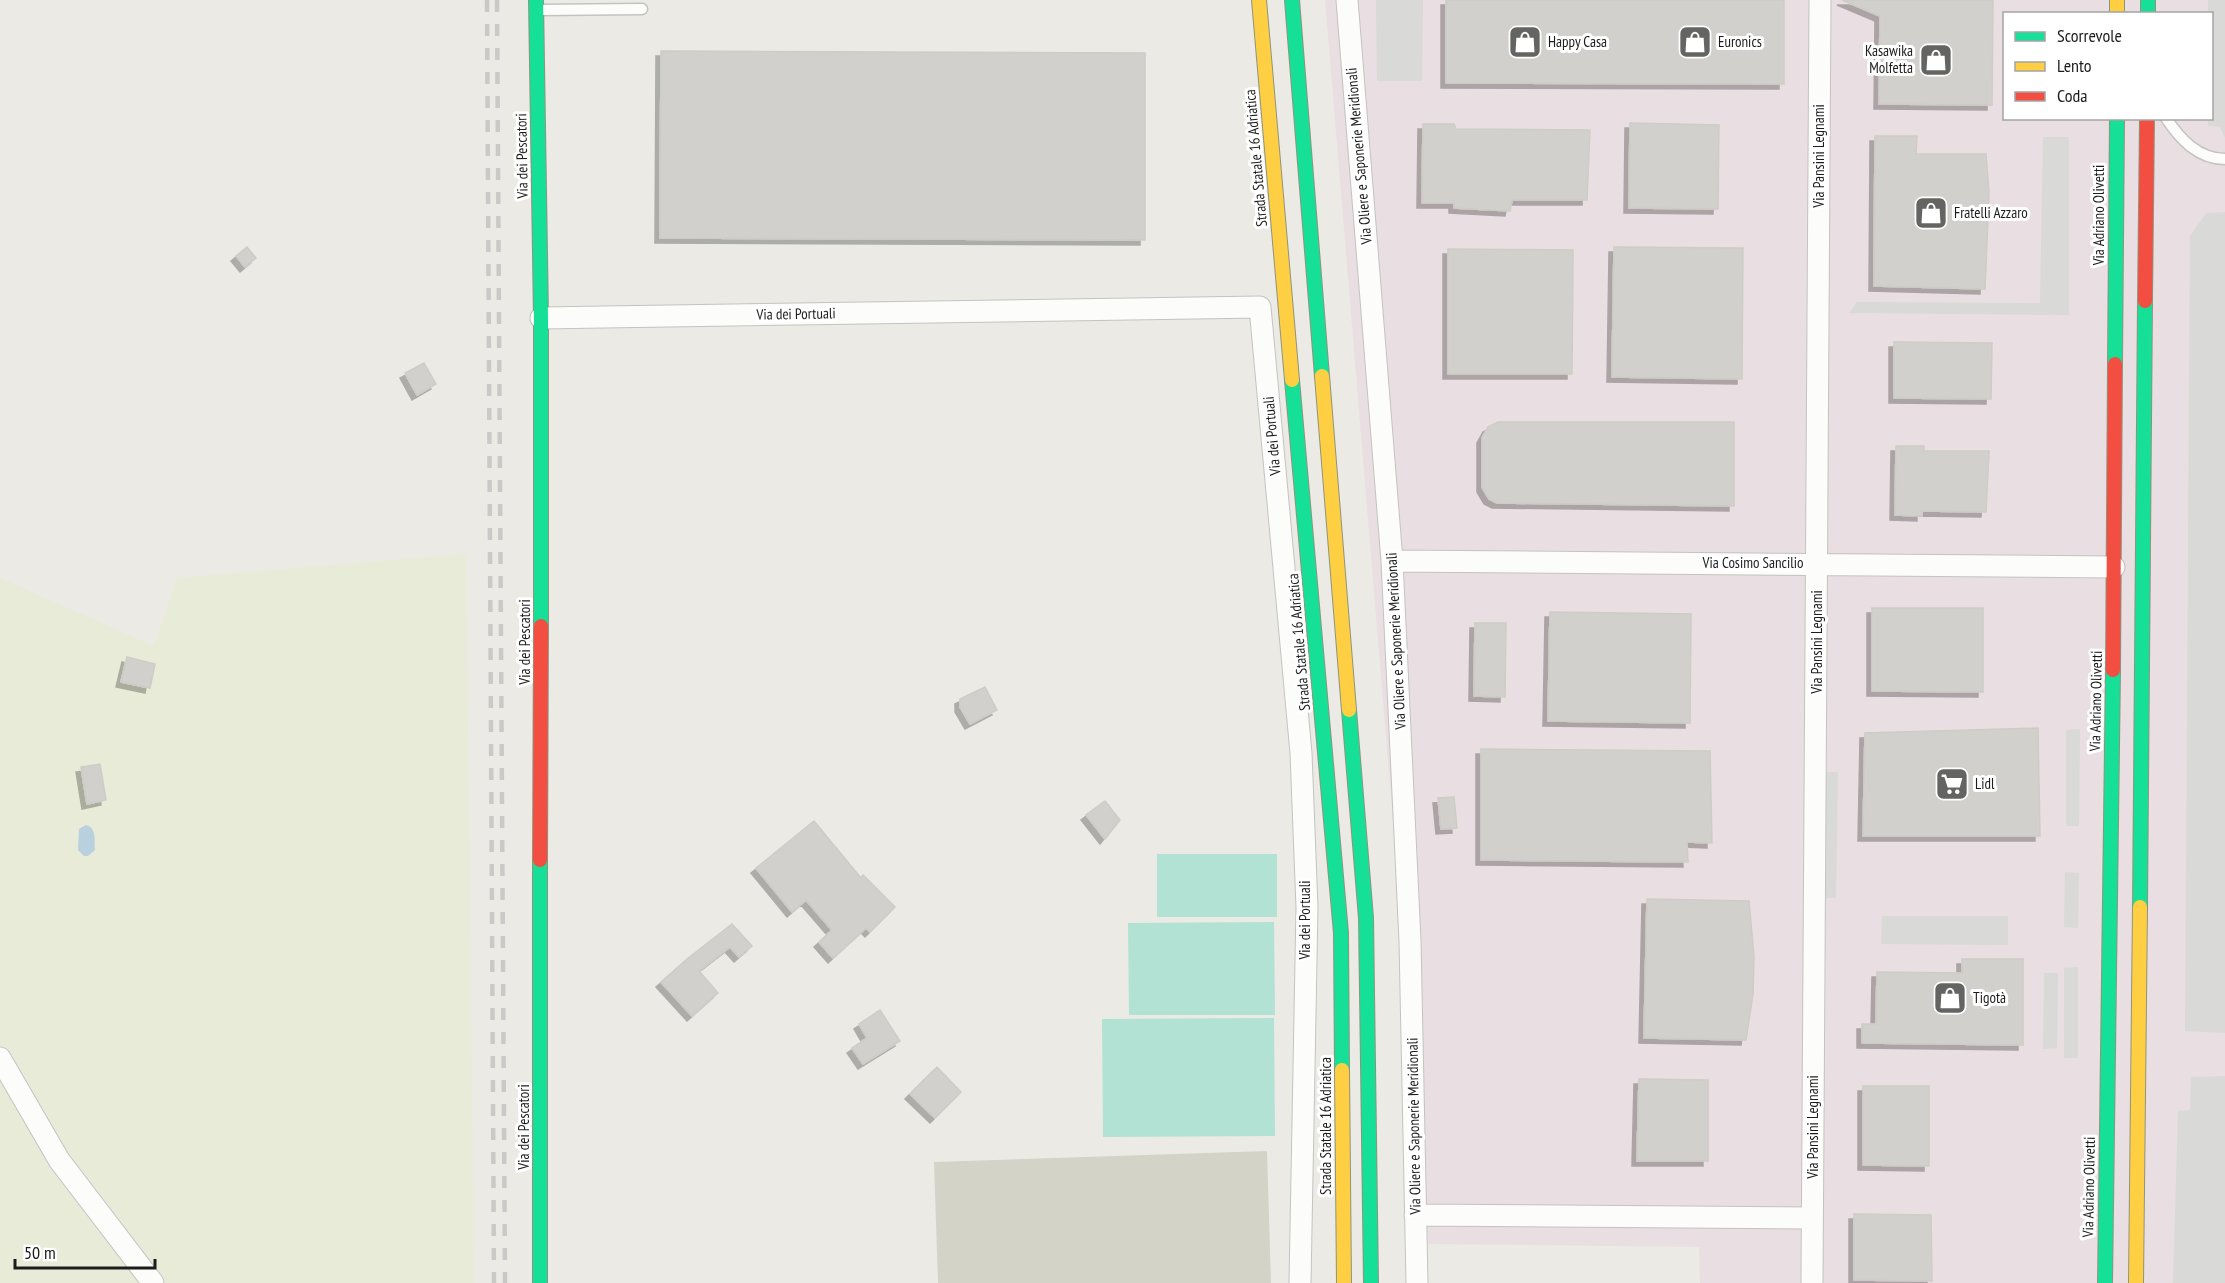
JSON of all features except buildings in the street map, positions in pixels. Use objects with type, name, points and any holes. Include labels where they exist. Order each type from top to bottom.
[{"type":"main road","name":"Strada Statale 16 Adriatica","points":[[1259,0],[1341,933],[1344,1283]]},
{"type":"main road","points":[[1292,0],[1366,918],[1371,1283]]},
{"type":"main road","name":"Via dei Pescatori","points":[[536,5],[541,318],[540,1283]]},
{"type":"main road","name":"Via Adriano Olivetti","points":[[2105,1283],[2114,567],[2116,120]]},
{"type":"main road","points":[[2136,1283],[2148,120]]},
{"type":"street","name":"Via Oliere e Saponerie Meridionali","points":[[1347,0],[1392,561],[1410,941],[1417,1283]]},
{"type":"street","name":"Via Pansini Legnami","points":[[1812,1283],[1820,0]]},
{"type":"street","name":"Via dei Portuali","points":[[541,318],[1260,307],[1301,753],[1307,907],[1300,1283]]},
{"type":"street","name":"Via Cosimo Sancilio","points":[[1392,561],[2114,567]]},
{"type":"street","points":[[0,1058],[59,1160],[153,1283]]},
{"type":"street","points":[[1415,1215],[1812,1218]]},
{"type":"lane","points":[[536,5],[642,9]]},
{"type":"lane","points":[[2167,120],[2178,136],[2194,150],[2215,159],[2225,159]]},
{"type":"shaded area","points":[[1325,0],[2225,0],[2225,1283],[1700,1283],[1699,1247],[1428,1244]]},
{"type":"shaded area","points":[[1376,0],[1423,0],[1422,81],[1377,81]]},
{"type":"shaded area","points":[[2208,0],[2225,0],[2225,138],[2220,127],[2208,126],[2208,120],[2213,120],[2213,12],[2208,12]]},
{"type":"shaded area","points":[[2043,137],[2069,137],[2069,315],[1849,313],[1857,302],[2040,303]]},
{"type":"shaded area","points":[[2225,212],[2225,1033],[2185,1031],[2190,236],[2206,213]]},
{"type":"shaded area","points":[[2080,729],[2079,826],[2066,826],[2066,730]]},
{"type":"shaded area","points":[[1825,772],[1838,772],[1836,898],[1822,898]]},
{"type":"shaded area","points":[[2065,872],[2079,873],[2078,928],[2064,927]]},
{"type":"shaded area","points":[[1882,916],[2008,916],[2008,945],[1881,944]]},
{"type":"shaded area","points":[[2078,967],[2078,1058],[2064,1058],[2064,968]]},
{"type":"shaded area","points":[[2044,973],[2058,973],[2057,1048],[2043,1049]]},
{"type":"shaded area","points":[[2225,1076],[2225,1283],[2173,1283],[2178,1111],[2190,1110],[2191,1077]]},
{"type":"shaded area","points":[[1267,1151],[1271,1283],[938,1283],[934,1162]]},
{"type":"green space","points":[[466,554],[474,1283],[0,1283],[0,578],[154,646],[177,578]]},
{"type":"green space","points":[[1157,854],[1277,854],[1277,917],[1157,917]]},
{"type":"green space","points":[[1274,922],[1275,1015],[1129,1015],[1128,923]]},
{"type":"green space","points":[[1274,1018],[1275,1136],[1103,1137],[1102,1019]]},
{"type":"water","points":[[86,825],[92,829],[95,850],[88,856],[84,856],[78,850],[79,829]]},
{"type":"railway","points":[[487,0],[494,1283]]},
{"type":"railway","points":[[497,0],[505,1283]]},
{"type":"traffic: fast","points":[[536,0],[541,318],[541,626]]},
{"type":"traffic: fast","points":[[1292,0],[1322,376]]},
{"type":"traffic: fast","points":[[2148,0],[2148,12]]},
{"type":"traffic: fast","points":[[2115,364],[2117,120]]},
{"type":"traffic: fast","points":[[2140,907],[2145,301]]},
{"type":"traffic: fast","points":[[1292,380],[1341,933],[1342,1070]]},
{"type":"traffic: fast","points":[[2105,1283],[2113,670]]},
{"type":"traffic: fast","points":[[1349,710],[1366,918],[1371,1283]]},
{"type":"traffic: fast","points":[[540,860],[540,1283]]},
{"type":"traffic: slow","points":[[1259,0],[1292,380]]},
{"type":"traffic: slow","points":[[2117,0],[2117,12]]},
{"type":"traffic: slow","points":[[1322,376],[1349,710]]},
{"type":"traffic: slow","points":[[2136,1283],[2140,907]]},
{"type":"traffic: slow","points":[[1342,1070],[1344,1283]]},
{"type":"traffic: jam","points":[[2145,301],[2147,120]]},
{"type":"traffic: jam","points":[[2113,670],[2115,364]]},
{"type":"traffic: jam","points":[[540,860],[541,626]]},
{"type":"place","name":"Happy Casa","points":[[1525,42]]},
{"type":"place","name":"Euronics","points":[[1695,42]]},
{"type":"place","name":"Kasawika Molfetta","points":[[1936,60]]},
{"type":"place","name":"Fratelli Azzaro","points":[[1931,213]]},
{"type":"place","name":"Lidl","points":[[1952,784]]},
{"type":"place","name":"Tigotà","points":[[1950,998]]}]
